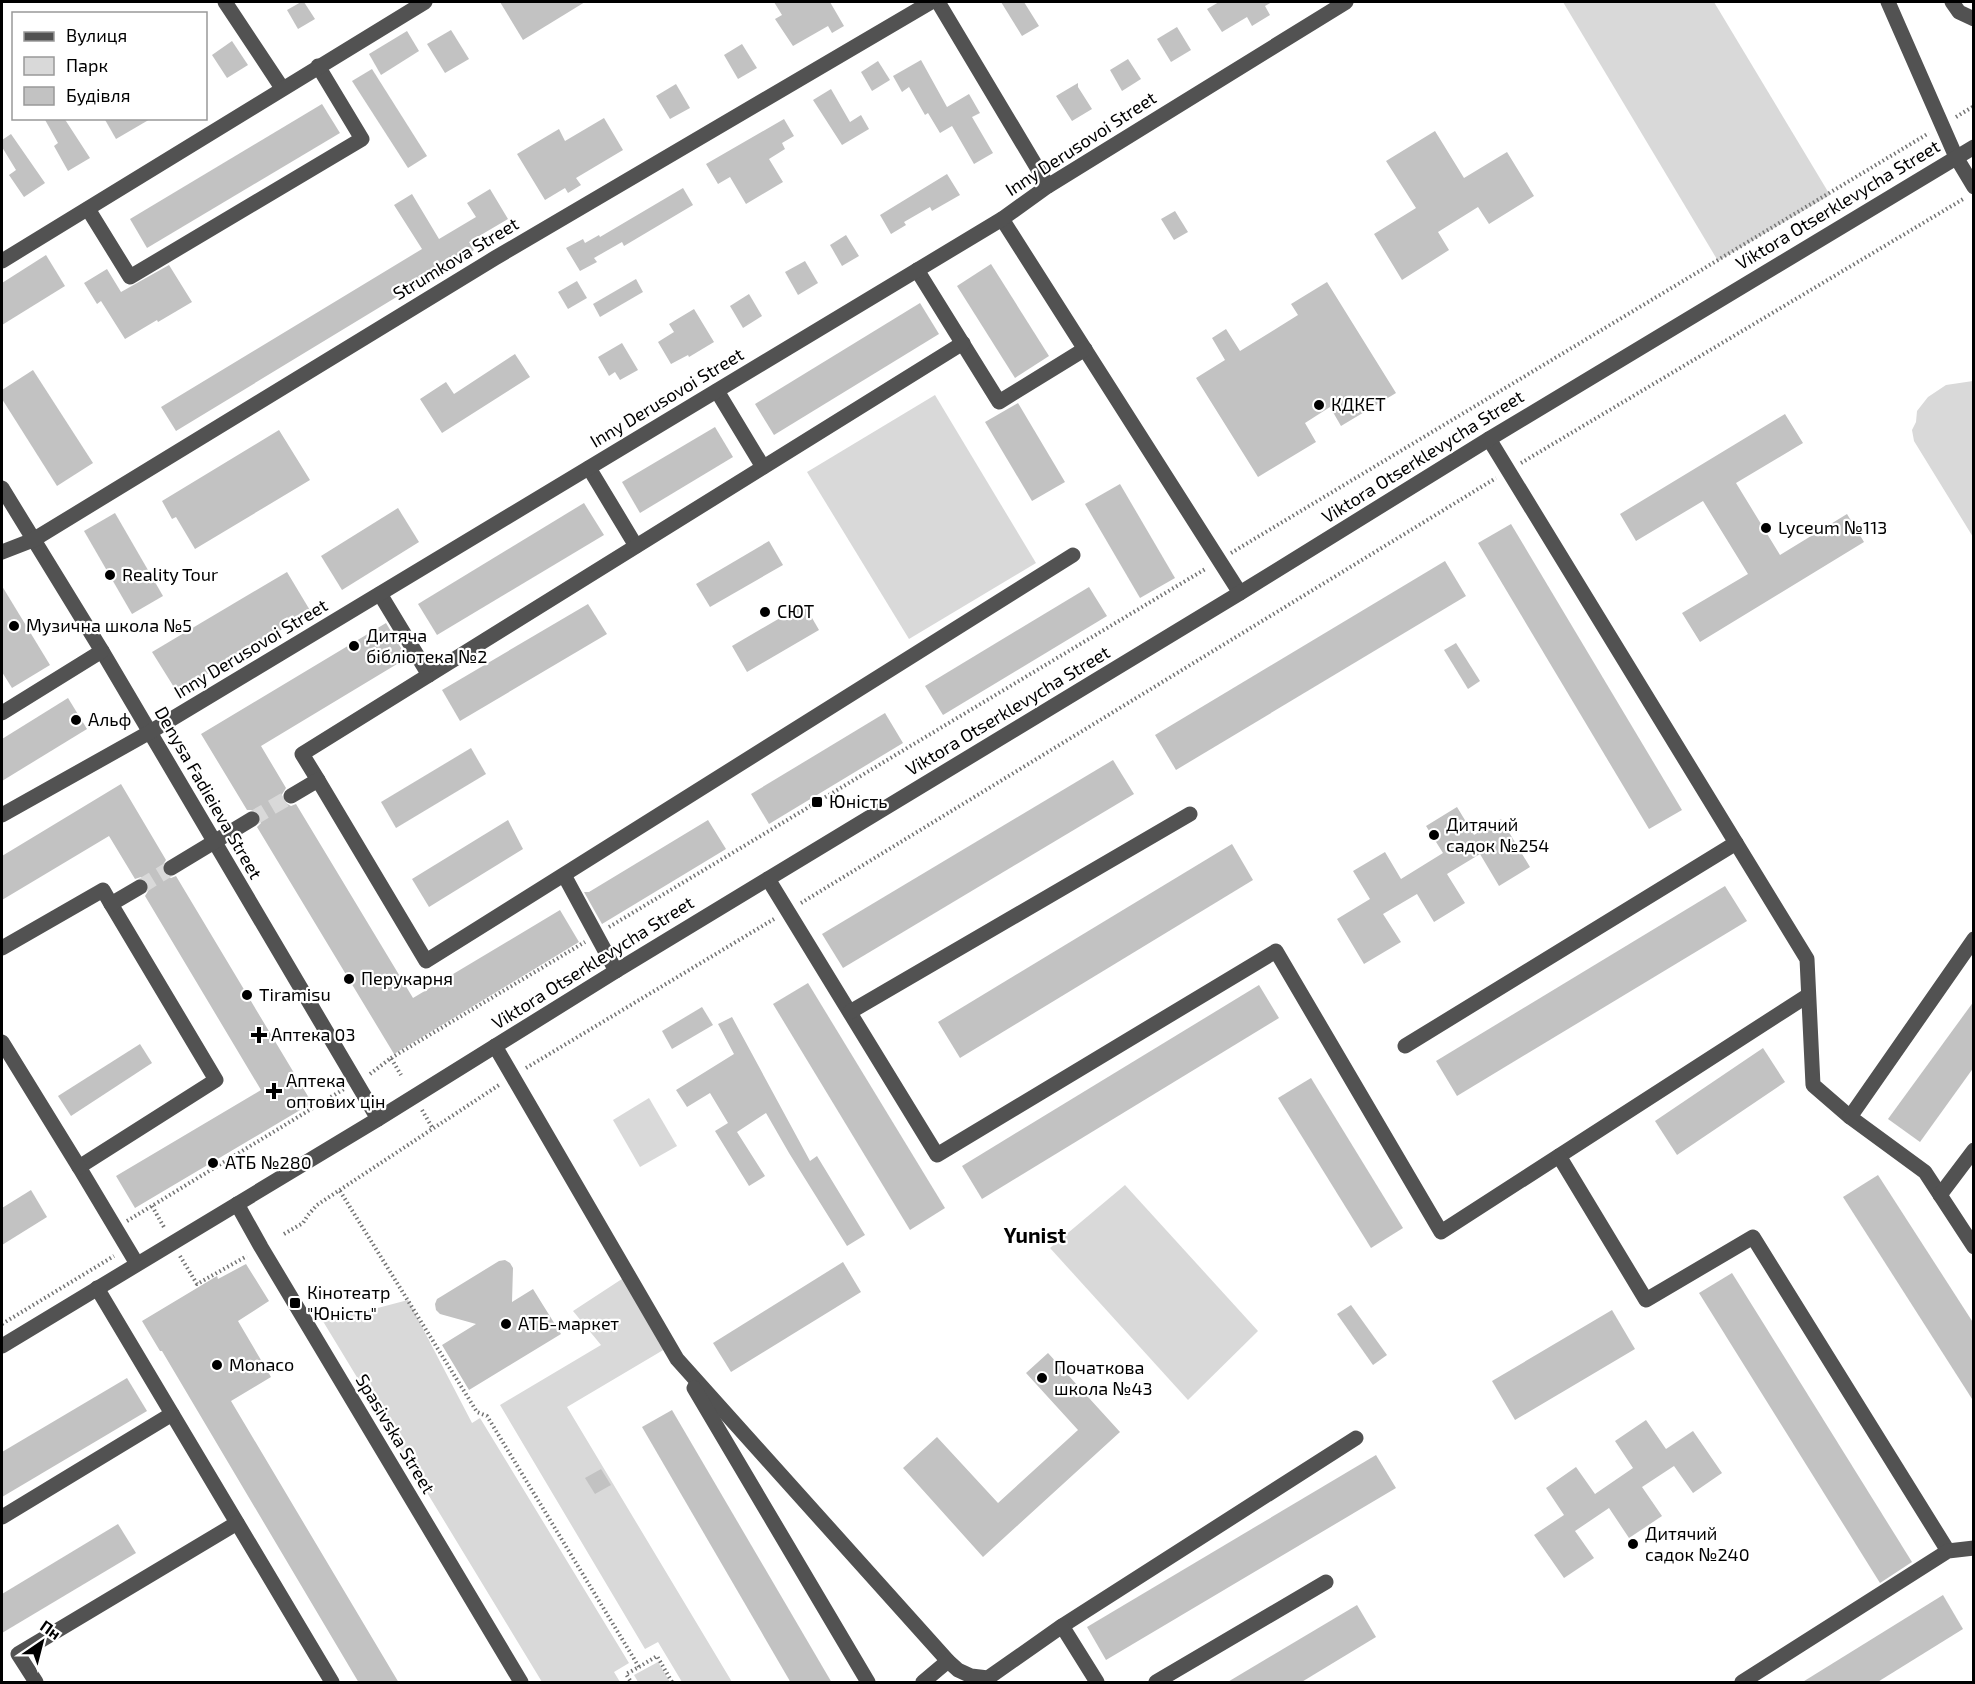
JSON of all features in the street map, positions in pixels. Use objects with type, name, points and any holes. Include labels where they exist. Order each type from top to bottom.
[{"type":"street","points":[[225,2],[282,88]]},
{"type":"street","points":[[2,261],[425,2]]},
{"type":"street","name":"Strumkova Street","points":[[2,552],[33,540],[495,258],[931,2]]},
{"type":"street","points":[[938,2],[1048,186]]},
{"type":"street","name":"Inny Derusovoi Street","points":[[2,815],[150,732],[1002,219],[1048,186],[1346,2]]},
{"type":"street","points":[[1888,2],[1956,157],[1974,187]]},
{"type":"street","points":[[1952,2],[1959,12],[1974,19]]},
{"type":"street","points":[[88,209],[130,277],[362,139],[318,66]]},
{"type":"street","name":"Viktora Otserklevycha Street","points":[[2,1346],[378,1119],[616,970],[1240,593],[1489,439],[1974,147]]},
{"type":"street","points":[[1002,219],[1240,593]]},
{"type":"street","points":[[917,270],[999,402],[1085,349]]},
{"type":"street","points":[[963,343],[302,754],[426,961],[1073,555]]},
{"type":"street","points":[[717,391],[763,467]]},
{"type":"street","points":[[1489,439],[1807,959],[1813,1085],[1850,1117],[1925,1172],[1974,1247]]},
{"type":"street","points":[[589,468],[636,546]]},
{"type":"street","name":"Denysa Fadieieva Street","points":[[2,488],[102,651],[378,1119]]},
{"type":"street","points":[[380,594],[429,675]]},
{"type":"street","points":[[2,713],[102,651]]},
{"type":"street","points":[[291,796],[318,780]]},
{"type":"street","points":[[849,1012],[1190,814]]},
{"type":"street","points":[[171,868],[252,819]]},
{"type":"street","points":[[1406,1046],[1736,843]]},
{"type":"street","points":[[564,875],[616,970]]},
{"type":"street","points":[[768,879],[937,1155],[1276,951],[1441,1232],[1807,996]]},
{"type":"street","points":[[111,904],[140,887]]},
{"type":"street","points":[[2,948],[104,890],[216,1080],[79,1167]]},
{"type":"street","points":[[1850,1117],[1974,939]]},
{"type":"street","points":[[2,1042],[137,1264]]},
{"type":"street","points":[[495,1046],[868,1683]]},
{"type":"street","points":[[1940,1195],[1974,1150]]},
{"type":"street","points":[[1559,1156],[1646,1300],[1753,1237],[1948,1551]]},
{"type":"street","name":"Spasivska Street","points":[[237,1204],[521,1683]]},
{"type":"street","points":[[98,1288],[332,1683]]},
{"type":"street","points":[[677,1359],[948,1661],[958,1670],[970,1676],[988,1678],[1062,1626],[1356,1438]]},
{"type":"street","points":[[2,1517],[172,1414]]},
{"type":"street","points":[[36,1683],[18,1654],[237,1523]]},
{"type":"street","points":[[1742,1683],[1948,1551],[1974,1548]]},
{"type":"street","points":[[1156,1683],[1326,1582]]},
{"type":"street","points":[[1062,1626],[1097,1683]]},
{"type":"street","points":[[922,1683],[948,1661]]},
{"type":"path","points":[[369,1074],[391,1058],[1974,106]]},
{"type":"path","points":[[284,1234],[303,1223],[317,1205],[512,1076],[787,911],[1509,470],[1974,193]]},
{"type":"path","points":[[391,1058],[401,1075]]},
{"type":"path","points":[[115,1228],[345,1089]]},
{"type":"path","points":[[420,1107],[433,1129]]},
{"type":"path","points":[[340,1191],[477,1412],[487,1416],[639,1667]]},
{"type":"path","points":[[152,1206],[166,1230]]},
{"type":"path","points":[[2,1324],[127,1248]]},
{"type":"path","points":[[180,1256],[197,1284],[248,1255]]},
{"type":"path","points":[[631,1683],[626,1674],[657,1656],[672,1683]]},
{"type":"green space","points":[[1563,2],[1714,2],[1830,195],[1718,261]]},
{"type":"green space","points":[[1974,381],[1973,537],[1914,441],[1912,430],[1916,422],[1917,411],[1928,397],[1946,385]]},
{"type":"green space","points":[[935,395],[1036,563],[909,639],[807,472]]},
{"type":"green space","points":[[649,1098],[677,1146],[640,1167],[613,1120]]},
{"type":"green space","points":[[1125,1185],[1258,1331],[1188,1400],[1050,1248]]},
{"type":"green space","points":[[628,1275],[670,1346],[567,1407],[732,1682],[682,1682],[658,1642],[645,1649],[500,1405],[601,1345],[573,1311]]},
{"type":"green space","points":[[408,1300],[472,1423],[480,1418],[629,1663],[614,1672],[620,1682],[542,1682],[321,1318],[370,1310]]},
{"type":"green space","points":[[658,1662],[670,1682],[638,1682],[634,1675]]},
{"type":"building","points":[[304,2],[315,19],[298,29],[287,10]]},
{"type":"building","points":[[500,2],[585,2],[523,40]]},
{"type":"building","points":[[774,2],[830,2],[844,26],[832,33],[828,26],[793,46],[775,19],[782,15]]},
{"type":"building","points":[[1001,2],[1024,2],[1039,26],[1022,36]]},
{"type":"building","points":[[1219,2],[1272,2],[1265,6],[1270,15],[1252,26],[1247,17],[1222,32],[1207,9]]},
{"type":"building","points":[[1177,27],[1191,50],[1171,62],[1157,39]]},
{"type":"building","points":[[451,30],[469,59],[445,73],[427,44]]},
{"type":"building","points":[[407,31],[419,51],[381,75],[369,54]]},
{"type":"building","points":[[232,41],[248,65],[227,78],[212,55]]},
{"type":"building","points":[[742,44],[757,68],[738,79],[724,55]]},
{"type":"building","points":[[1128,59],[1141,79],[1122,91],[1110,70]]},
{"type":"building","points":[[921,60],[947,107],[969,94],[980,113],[972,117],[993,153],[974,164],[952,126],[940,133],[928,113],[925,115],[909,87],[902,92],[893,76]]},
{"type":"building","points":[[878,61],[890,80],[872,91],[861,72]]},
{"type":"building","points":[[372,69],[427,156],[408,168],[352,81]]},
{"type":"building","points":[[1078,83],[1078,87],[1092,109],[1072,121],[1056,96]]},
{"type":"building","points":[[676,84],[690,108],[670,119],[656,96]]},
{"type":"building","points":[[831,89],[850,122],[861,115],[869,129],[842,145],[813,100]]},
{"type":"building","points":[[322,104],[340,133],[147,248],[130,219]]},
{"type":"building","points":[[604,118],[623,150],[576,178],[581,185],[568,193],[565,188],[545,200],[517,154],[559,129],[565,141]]},
{"type":"building","points":[[784,119],[794,136],[782,143],[785,149],[769,159],[783,182],[746,204],[730,177],[718,184],[706,164]]},
{"type":"building","points":[[45,120],[65,120],[90,158],[68,171],[54,146],[58,143]]},
{"type":"building","points":[[105,120],[149,120],[116,139]]},
{"type":"building","points":[[1435,131],[1464,178],[1507,152],[1534,196],[1489,224],[1478,207],[1438,232],[1449,250],[1402,280],[1374,234],[1416,208],[1386,161]]},
{"type":"building","points":[[11,134],[45,183],[24,197],[9,175],[16,170],[2,147],[2,140]]},
{"type":"building","points":[[947,174],[960,195],[932,211],[930,207],[904,222],[906,225],[891,234],[880,215]]},
{"type":"building","points":[[683,188],[693,205],[624,246],[622,242],[594,258],[597,262],[580,271],[566,248],[583,239],[585,243],[599,235],[600,237]]},
{"type":"building","points":[[490,189],[508,219],[469,242],[474,250],[176,431],[161,407],[422,249],[394,205],[412,194],[439,239],[476,217],[467,203]]},
{"type":"building","points":[[1175,211],[1188,232],[1174,240],[1161,219]]},
{"type":"building","points":[[846,235],[859,256],[842,266],[830,245]]},
{"type":"building","points":[[46,255],[65,286],[2,325],[2,283]]},
{"type":"building","points":[[805,261],[818,283],[798,295],[785,272]]},
{"type":"building","points":[[991,264],[1049,356],[1015,378],[957,286]]},
{"type":"building","points":[[169,265],[192,302],[125,339],[101,301],[97,304],[84,283],[107,269],[121,292]]},
{"type":"building","points":[[636,279],[643,292],[600,317],[593,304]]},
{"type":"building","points":[[577,281],[587,298],[568,309],[558,292]]},
{"type":"building","points":[[1327,282],[1396,393],[1341,426],[1330,407],[1305,423],[1316,442],[1258,477],[1196,378],[1225,360],[1212,338],[1226,329],[1240,351],[1298,315],[1291,304]]},
{"type":"building","points":[[749,294],[762,316],[743,328],[730,306]]},
{"type":"building","points":[[920,303],[939,334],[774,435],[755,404]]},
{"type":"building","points":[[694,309],[714,342],[689,357],[688,355],[671,364],[658,342],[674,332],[669,324]]},
{"type":"building","points":[[622,343],[638,370],[620,380],[615,372],[609,376],[598,357]]},
{"type":"building","points":[[515,354],[530,377],[442,433],[420,399],[446,382],[454,394]]},
{"type":"building","points":[[33,370],[93,463],[57,486],[2,399],[2,390]]},
{"type":"building","points":[[1018,403],[1065,482],[1032,501],[985,422]]},
{"type":"building","points":[[1785,414],[1803,443],[1736,483],[1780,555],[1847,514],[1864,542],[1700,642],[1682,613],[1748,574],[1703,501],[1636,541],[1620,514]]},
{"type":"building","points":[[715,427],[733,457],[640,513],[622,482]]},
{"type":"building","points":[[279,430],[310,480],[195,549],[176,517],[172,519],[162,501]]},
{"type":"building","points":[[1120,484],[1175,578],[1140,598],[1085,504]]},
{"type":"building","points":[[584,503],[604,535],[437,635],[418,604]]},
{"type":"building","points":[[398,508],[419,542],[342,590],[321,556]]},
{"type":"building","points":[[115,513],[163,596],[132,614],[84,531]]},
{"type":"building","points":[[1511,524],[1682,810],[1649,829],[1478,543]]},
{"type":"building","points":[[769,541],[783,565],[710,607],[696,584]]},
{"type":"building","points":[[1445,561],[1466,596],[1176,770],[1155,735]]},
{"type":"building","points":[[287,572],[311,612],[177,692],[152,652]]},
{"type":"building","name":"Музична школа №5","points":[[2,586],[50,665],[12,688],[2,672]]},
{"type":"building","points":[[1089,587],[1107,616],[943,715],[925,686]]},
{"type":"building","points":[[588,604],[607,634],[460,721],[442,690]]},
{"type":"building","points":[[804,604],[819,630],[747,672],[732,646]]},
{"type":"building","points":[[386,623],[407,658],[261,746],[286,788],[281,796],[283,801],[291,806],[296,804],[413,998],[560,910],[579,942],[394,1054],[257,827],[261,823],[261,814],[256,810],[247,810],[201,734]]},
{"type":"building","points":[[1456,643],[1480,681],[1468,689],[1444,650]]},
{"type":"building","points":[[68,698],[87,729],[2,781],[2,739]]},
{"type":"building","points":[[885,713],[903,743],[769,824],[751,794]]},
{"type":"building","points":[[471,748],[486,774],[396,828],[381,802]]},
{"type":"building","points":[[1113,760],[1134,794],[843,968],[822,934]]},
{"type":"building","points":[[121,784],[166,860],[161,868],[163,874],[171,878],[176,876],[312,1103],[135,1208],[116,1176],[261,1090],[145,896],[150,888],[148,882],[141,877],[135,879],[109,836],[2,900],[2,856]]},
{"type":"building","points":[[1457,807],[1474,835],[1501,819],[1530,867],[1499,886],[1480,854],[1447,874],[1465,903],[1434,922],[1417,894],[1383,914],[1401,942],[1364,964],[1337,919],[1370,899],[1353,871],[1385,852],[1401,879],[1443,853],[1426,826]]},
{"type":"building","points":[[508,820],[523,849],[429,907],[412,879]]},
{"type":"building","points":[[708,820],[726,849],[602,924],[584,892],[589,892]]},
{"type":"building","points":[[1232,844],[1253,880],[960,1058],[938,1022]]},
{"type":"building","points":[[1725,886],[1747,921],[1457,1096],[1436,1061]]},
{"type":"building","points":[[808,983],[945,1208],[910,1230],[773,1004]]},
{"type":"building","points":[[1259,985],[1279,1018],[982,1199],[962,1166]]},
{"type":"building","points":[[1974,1001],[1974,1067],[1920,1142],[1888,1119]]},
{"type":"building","points":[[702,1007],[713,1025],[672,1049],[662,1031]]},
{"type":"building","points":[[732,1017],[810,1161],[817,1156],[865,1235],[847,1246],[766,1113],[737,1132],[765,1176],[749,1186],[715,1131],[728,1123],[710,1093],[687,1107],[676,1090],[734,1054],[718,1024]]},
{"type":"building","points":[[140,1044],[152,1063],[71,1116],[58,1096]]},
{"type":"building","points":[[1763,1048],[1785,1082],[1677,1155],[1655,1121]]},
{"type":"building","points":[[1311,1078],[1403,1228],[1371,1248],[1278,1098]]},
{"type":"building","points":[[1878,1175],[1974,1324],[1974,1402],[1843,1197]]},
{"type":"building","points":[[31,1190],[47,1217],[2,1245],[2,1208]]},
{"type":"building","name":"АТБ-маркет","points":[[505,1260],[513,1268],[512,1302],[533,1289],[561,1334],[469,1390],[442,1345],[476,1324],[440,1314],[435,1304],[437,1299],[499,1261]]},
{"type":"building","points":[[843,1262],[861,1292],[731,1372],[713,1343]]},
{"type":"building","points":[[246,1264],[269,1301],[238,1321],[271,1377],[231,1401],[399,1683],[359,1683],[142,1321],[217,1276],[218,1279]]},
{"type":"building","points":[[1732,1273],[1912,1562],[1880,1583],[1699,1293]]},
{"type":"building","points":[[1351,1305],[1387,1355],[1373,1365],[1337,1314]]},
{"type":"building","points":[[1612,1310],[1635,1349],[1515,1420],[1492,1381]]},
{"type":"building","points":[[1048,1353],[1120,1432],[983,1557],[903,1468],[937,1437],[998,1503],[1078,1430],[1026,1373]]},
{"type":"building","points":[[127,1378],[147,1411],[2,1497],[2,1452]]},
{"type":"building","points":[[672,1410],[832,1683],[791,1683],[642,1427]]},
{"type":"building","points":[[1646,1420],[1666,1449],[1693,1431],[1722,1473],[1693,1493],[1674,1466],[1642,1487],[1662,1516],[1629,1538],[1609,1508],[1575,1531],[1594,1558],[1564,1578],[1534,1535],[1564,1515],[1546,1488],[1576,1467],[1595,1494],[1633,1468],[1615,1441]]},
{"type":"building","points":[[1376,1455],[1396,1488],[1106,1660],[1087,1627]]},
{"type":"building","points":[[601,1469],[611,1485],[595,1494],[585,1478]]},
{"type":"building","points":[[118,1524],[136,1553],[2,1633],[2,1594]]},
{"type":"building","points":[[1943,1595],[1963,1629],[1876,1683],[1801,1683]]},
{"type":"building","points":[[1357,1605],[1376,1637],[1300,1683],[1226,1683]]},
{"type":"tunnel","points":[[252,819],[291,796]]},
{"type":"tunnel","points":[[140,887],[171,868]]},
{"type":"place","name":"КДКЕТ","points":[[1319,405]]},
{"type":"place","name":"Lyceum №113","points":[[1766,528]]},
{"type":"place","name":"Reality Tour","points":[[110,575]]},
{"type":"place","name":"СЮТ","points":[[765,612]]},
{"type":"place","name":"Музична школа №5","points":[[14,626]]},
{"type":"place","name":"Дитяча бібліотека №2","points":[[354,646]]},
{"type":"place","name":"Альф","points":[[76,720]]},
{"type":"place","name":"Юність","points":[[817,802]]},
{"type":"place","name":"Дитячий садок №254","points":[[1434,835]]},
{"type":"place","name":"Перукарня","points":[[349,979]]},
{"type":"place","name":"Tiramisu","points":[[247,995]]},
{"type":"place","name":"Аптека 03","points":[[259,1035]]},
{"type":"place","name":"Аптека оптових цін","points":[[274,1091]]},
{"type":"place","name":"АТБ №280","points":[[213,1163]]},
{"type":"place","name":"Кінотеатр \"Юність\"","points":[[295,1303]]},
{"type":"place","name":"АТБ-маркет","points":[[506,1324]]},
{"type":"place","name":"Monaco","points":[[217,1365]]},
{"type":"place","name":"Початкова школа №43","points":[[1042,1378]]},
{"type":"place","name":"Дитячий садок №240","points":[[1633,1544]]},
{"type":"district","name":"Yunist","points":[[1035,1236]]}]
